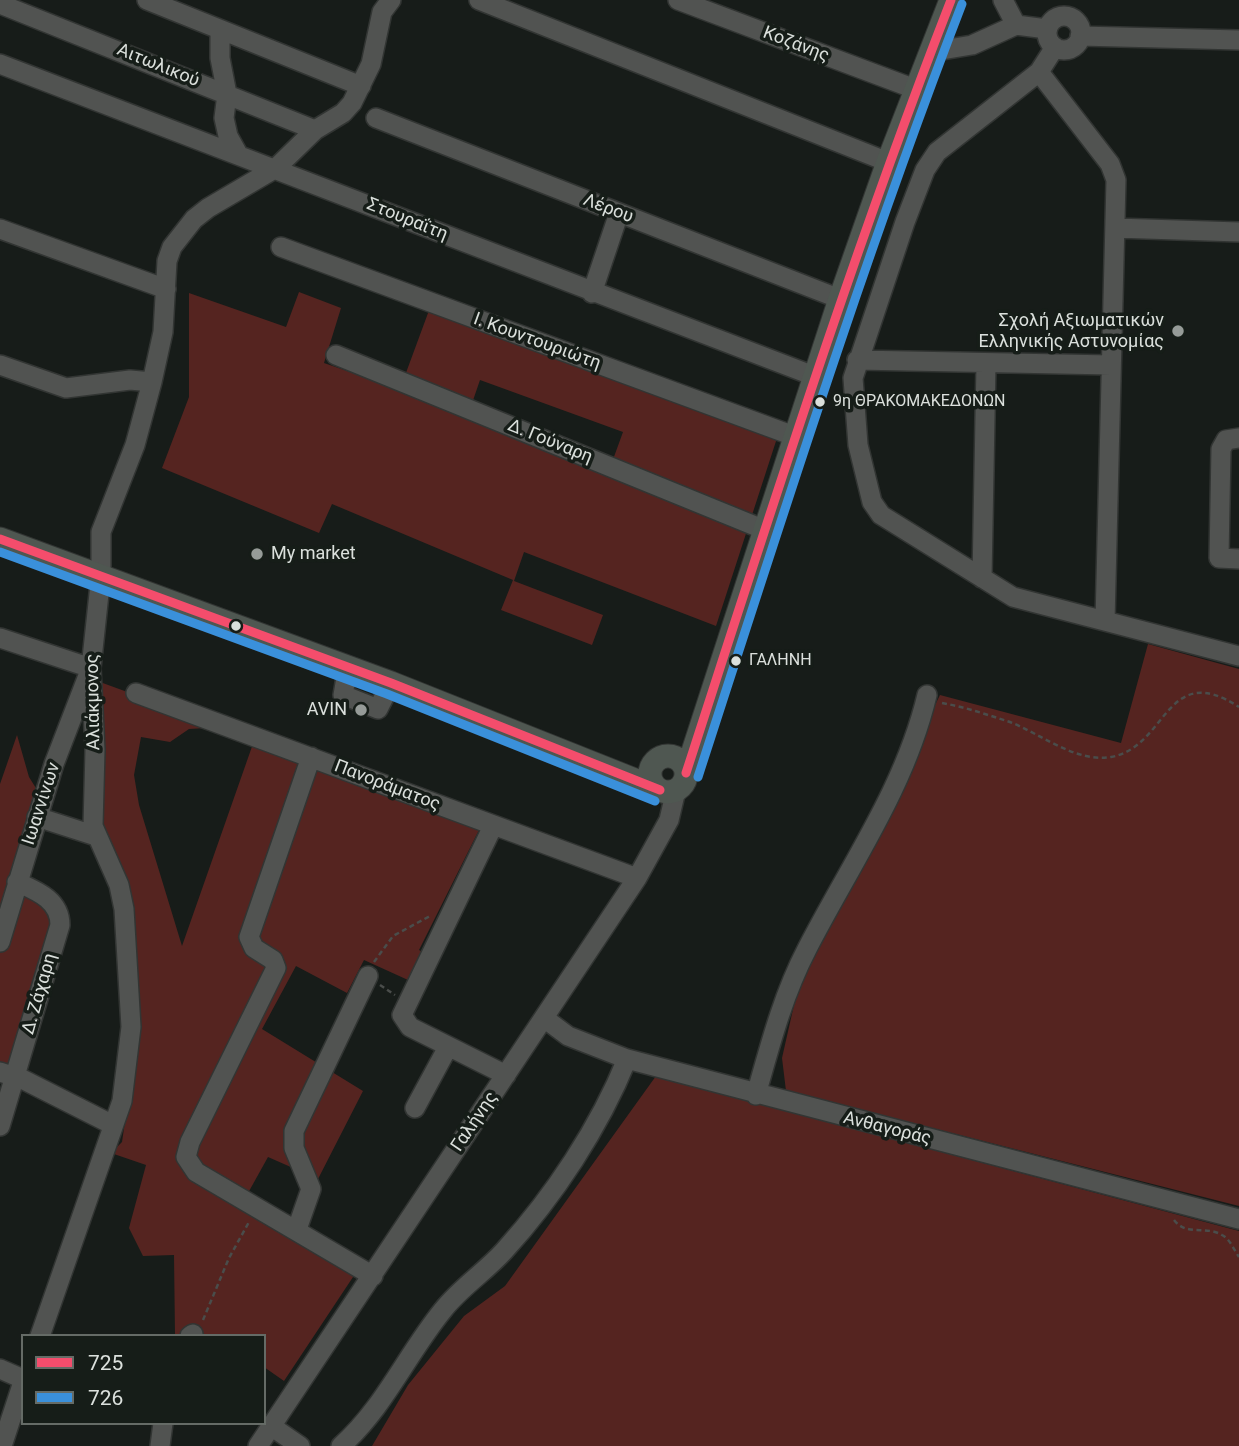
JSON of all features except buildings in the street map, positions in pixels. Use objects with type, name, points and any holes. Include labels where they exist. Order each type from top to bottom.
[{"type":"main road","points":[[674,784],[705,708],[814,376],[888,162],[951,0]]},
{"type":"main road","points":[[0,539],[348,666],[610,770],[674,784]]},
{"type":"main road","points":[[674,784],[650,776],[660,761],[690,733],[705,708]]},
{"type":"main road","points":[[610,770],[660,761],[681,763],[674,784]]},
{"type":"street","points":[[147,0],[361,86]]},
{"type":"street","points":[[479,0],[888,162]]},
{"type":"street","name":"Κοζάνης","points":[[678,0],[915,89]]},
{"type":"street","points":[[1003,0],[1016,25],[1051,38],[1071,48],[1080,36],[1077,22],[1068,8],[1053,20],[1051,38],[1039,72],[946,144],[931,160],[905,222],[857,360],[852,387],[855,429],[875,509],[1013,597],[1239,656]]},
{"type":"street","name":"Αλιάκμονος","points":[[41,1334],[122,1101],[131,1027],[127,1004],[127,937],[119,885],[96,835],[90,668],[101,575],[101,532],[135,446],[152,382],[163,332],[167,261],[181,233],[208,208],[276,169],[315,130],[343,113],[361,86],[371,64],[383,3]]},
{"type":"street","name":"Αιτωλικού","points":[[0,4],[315,130]]},
{"type":"street","points":[[930,52],[971,45],[1016,25]]},
{"type":"street","points":[[220,30],[220,58],[227,94],[224,118],[238,154]]},
{"type":"street","points":[[1080,36],[1239,40]]},
{"type":"street","name":"Στουραΐτη","points":[[0,64],[814,376]]},
{"type":"street","points":[[1039,72],[1115,172],[1105,621]]},
{"type":"street","name":"Λέρου","points":[[376,118],[840,299]]},
{"type":"street","points":[[592,293],[619,213]]},
{"type":"street","points":[[1115,228],[1239,232]]},
{"type":"street","points":[[0,229],[166,289]]},
{"type":"street","name":"Ι. Κουντουριώτη","points":[[281,247],[794,436]]},
{"type":"street","name":"Δ. Γούναρη","points":[[336,355],[765,530]]},
{"type":"street","points":[[857,360],[1111,365]]},
{"type":"street","points":[[982,578],[986,364]]},
{"type":"street","points":[[0,365],[66,388],[130,380],[152,382]]},
{"type":"street","points":[[1239,438],[1226,440],[1221,449],[1219,558],[1239,559]]},
{"type":"street","points":[[0,638],[90,668]]},
{"type":"street","name":"Ιωαννίνων","points":[[0,942],[37,817],[90,668]]},
{"type":"street","name":"Πανοράματος","points":[[136,693],[637,878]]},
{"type":"street","points":[[756,1095],[796,972],[888,802],[915,736],[926,699]]},
{"type":"street","points":[[311,757],[249,937],[254,948],[273,960],[276,968],[187,1149],[189,1165],[195,1172],[297,1229],[373,1276]]},
{"type":"street","name":"Γαλήνης","points":[[258,1446],[637,878],[669,820],[674,784]]},
{"type":"street","points":[[37,817],[96,835]]},
{"type":"street","points":[[493,826],[402,1015],[405,1023],[506,1075]]},
{"type":"street","name":"Δ. Ζάχαρη","points":[[0,1126],[8,1075],[60,925],[60,917],[46,895],[17,882]]},
{"type":"street","points":[[297,1229],[311,1189],[294,1148],[294,1131],[368,975]]},
{"type":"street","name":"Ανθαγοράς","points":[[544,1018],[568,1036],[627,1059],[756,1095],[1239,1219]]},
{"type":"street","points":[[415,1108],[448,1047]]},
{"type":"street","points":[[341,1446],[384,1397],[443,1309],[497,1259],[528,1222],[605,1110],[627,1059]]},
{"type":"street","points":[[8,1075],[113,1125]]},
{"type":"street","points":[[0,1369],[21,1380]]},
{"type":"street","points":[[2,1446],[21,1387]]},
{"type":"street","points":[[160,1446],[163,1425]]},
{"type":"street","points":[[271,1426],[300,1446]]},
{"type":"path","points":[[926,699],[999,719],[1096,758],[1111,757],[1134,747],[1171,706],[1194,693],[1214,694],[1239,707]]},
{"type":"path","points":[[407,1001],[368,975],[384,944],[393,936],[454,906]]},
{"type":"path","points":[[1167,1201],[1179,1226],[1225,1236],[1239,1257]]},
{"type":"path","points":[[192,1334],[201,1323],[239,1239],[261,1208]]},
{"type":"shaded area","points":[[299,292],[341,308],[324,363],[400,389],[431,305],[778,435],[716,626],[524,552],[514,581],[603,615],[592,645],[501,610],[513,580],[332,504],[319,533],[162,468],[189,397],[189,293],[286,327]],"holes":[[[480,380],[623,432],[611,465],[469,412]]]},
{"type":"shaded area","points":[[1148,644],[1239,669],[1239,1206],[786,1091],[782,1058],[796,996],[817,943],[940,695],[1121,743]]},
{"type":"shaded area","points":[[100,682],[223,727],[189,729],[170,742],[141,737],[134,775],[139,805],[182,946],[255,738],[480,828],[419,950],[432,957],[419,985],[364,960],[347,993],[296,966],[262,1029],[363,1091],[318,1179],[268,1157],[248,1193],[255,1218],[357,1271],[284,1381],[266,1368],[266,1334],[175,1334],[174,1255],[143,1256],[129,1228],[146,1165],[111,1153],[122,1142],[138,1032],[135,930],[127,892],[101,824]]},
{"type":"shaded area","points":[[17,735],[29,777],[39,793],[7,890],[68,910],[18,1073],[0,1067],[0,784]]},
{"type":"shaded area","points":[[656,1076],[1239,1231],[1239,1446],[372,1446],[408,1385],[464,1316],[505,1286]]},
{"type":"transit line","name":"725","points":[[686,773],[846,288],[951,0]]},
{"type":"transit line","name":"726","points":[[698,777],[858,292],[962,4]]},
{"type":"transit line","name":"725","points":[[0,539],[391,683],[660,790]]},
{"type":"transit line","name":"726","points":[[0,552],[387,694],[655,801]]},
{"type":"place","name":"Σχολή Αξιωματικών Ελληνικής Αστυνομίας","points":[[1178,331]]},
{"type":"place","name":"9η ΘΡΑΚΟΜΑΚΕΔΟΝΩΝ","points":[[820,402]]},
{"type":"place","name":"My market","points":[[257,554]]},
{"type":"place","name":"ΓΑΛΗΝΗ","points":[[736,661]]},
{"type":"place","name":"AVIN","points":[[361,710]]}]
